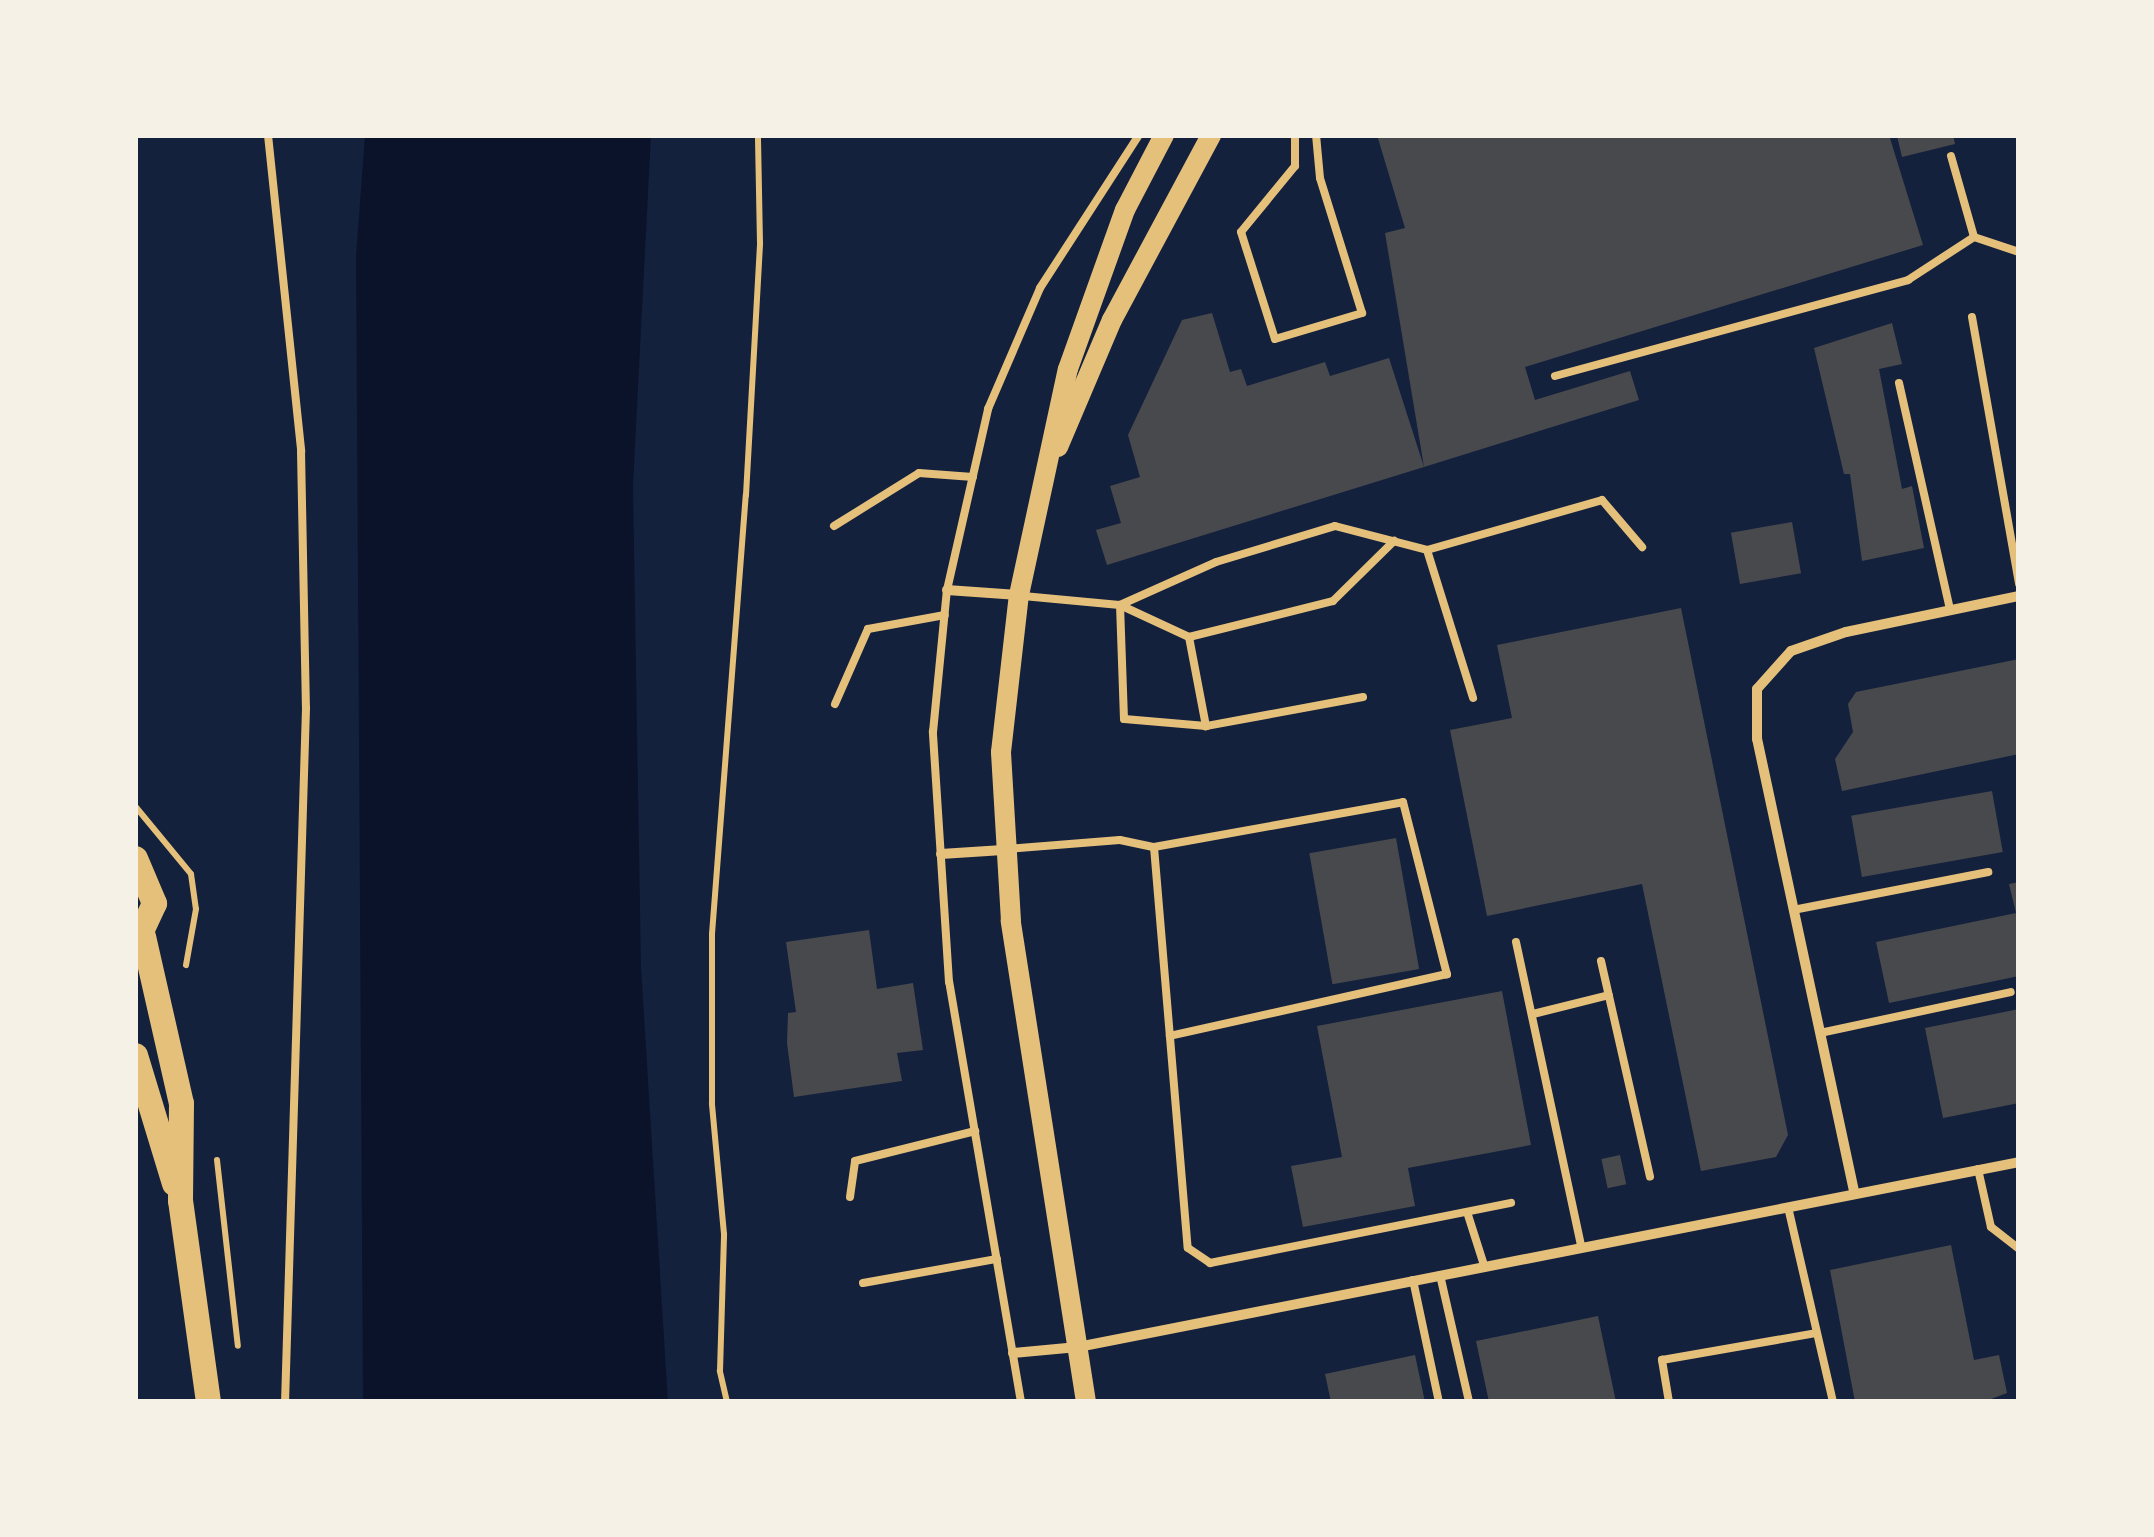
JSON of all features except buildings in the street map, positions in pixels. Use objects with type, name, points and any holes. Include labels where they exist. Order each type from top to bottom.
[{"type":"main road","points":[[1086,1402],[1004,850],[1001,752],[1018,595],[1068,370],[1125,210],[1164,135]]},
{"type":"main road","points":[[1046,471],[1083,402],[1112,320],[1206,140]]},
{"type":"main road","points":[[135,858],[154,903],[139,940],[181,1103],[180,1200],[208,1402]]},
{"type":"main road","points":[[135,1054],[180,1200]]},
{"type":"street","points":[[947,590],[1018,595]]},
{"type":"street","points":[[1854,1192],[1757,739],[1757,688],[1791,652],[2019,596]]},
{"type":"street","points":[[941,854],[1004,850]]},
{"type":"street","points":[[1014,1353],[1078,1347],[1788,1204],[2019,1162]]},
{"type":"lane","points":[[268,135],[301,452],[306,708],[284,1402]]},
{"type":"lane","points":[[1020,1402],[950,982],[933,732],[947,590],[988,409],[1040,288],[1139,135]]},
{"type":"lane","points":[[1295,135],[1295,166],[1241,232],[1275,338],[1362,312],[1320,178],[1316,135]]},
{"type":"lane","points":[[1951,156],[1974,237]]},
{"type":"lane","points":[[1974,237],[2019,252]]},
{"type":"lane","points":[[1555,376],[1908,280],[1974,237]]},
{"type":"lane","points":[[1972,317],[2019,584]]},
{"type":"lane","points":[[1899,382],[1950,610]]},
{"type":"lane","points":[[834,526],[919,473],[973,477]]},
{"type":"lane","points":[[1120,605],[1216,562],[1335,526],[1427,550],[1602,500],[1642,547]]},
{"type":"lane","points":[[1018,595],[1120,605],[1189,637],[1333,601],[1394,541]]},
{"type":"lane","points":[[1427,550],[1473,698]]},
{"type":"lane","points":[[1120,605],[1124,718],[1206,726],[1363,698]]},
{"type":"lane","points":[[835,704],[868,629],[945,615]]},
{"type":"lane","points":[[1189,637],[1206,726]]},
{"type":"lane","points":[[1004,850],[1120,840],[1154,847],[1403,802],[1448,974],[1170,1036]]},
{"type":"lane","points":[[1154,847],[1188,1248],[1210,1263],[1512,1203]]},
{"type":"lane","points":[[1793,910],[1988,872]]},
{"type":"lane","points":[[1516,942],[1581,1246]]},
{"type":"lane","points":[[1601,961],[1650,1176]]},
{"type":"lane","points":[[1820,1033],[2011,992]]},
{"type":"lane","points":[[1533,1014],[1609,995]]},
{"type":"lane","points":[[850,1197],[856,1162],[975,1131]]},
{"type":"lane","points":[[1978,1170],[1991,1227],[2019,1249]]},
{"type":"lane","points":[[1788,1204],[1833,1402]]},
{"type":"lane","points":[[1468,1214],[1484,1265]]},
{"type":"lane","points":[[863,1282],[997,1259]]},
{"type":"lane","points":[[1440,1274],[1469,1402]]},
{"type":"lane","points":[[1413,1280],[1439,1402]]},
{"type":"lane","points":[[1669,1402],[1662,1360],[1816,1333]]},
{"type":"path","points":[[727,1402],[720,1371],[724,1234],[712,1104],[712,934],[753,378],[758,135]]},
{"type":"water","points":[[365,135],[651,135],[633,486],[641,967],[668,1402],[363,1402],[356,256]]}]
